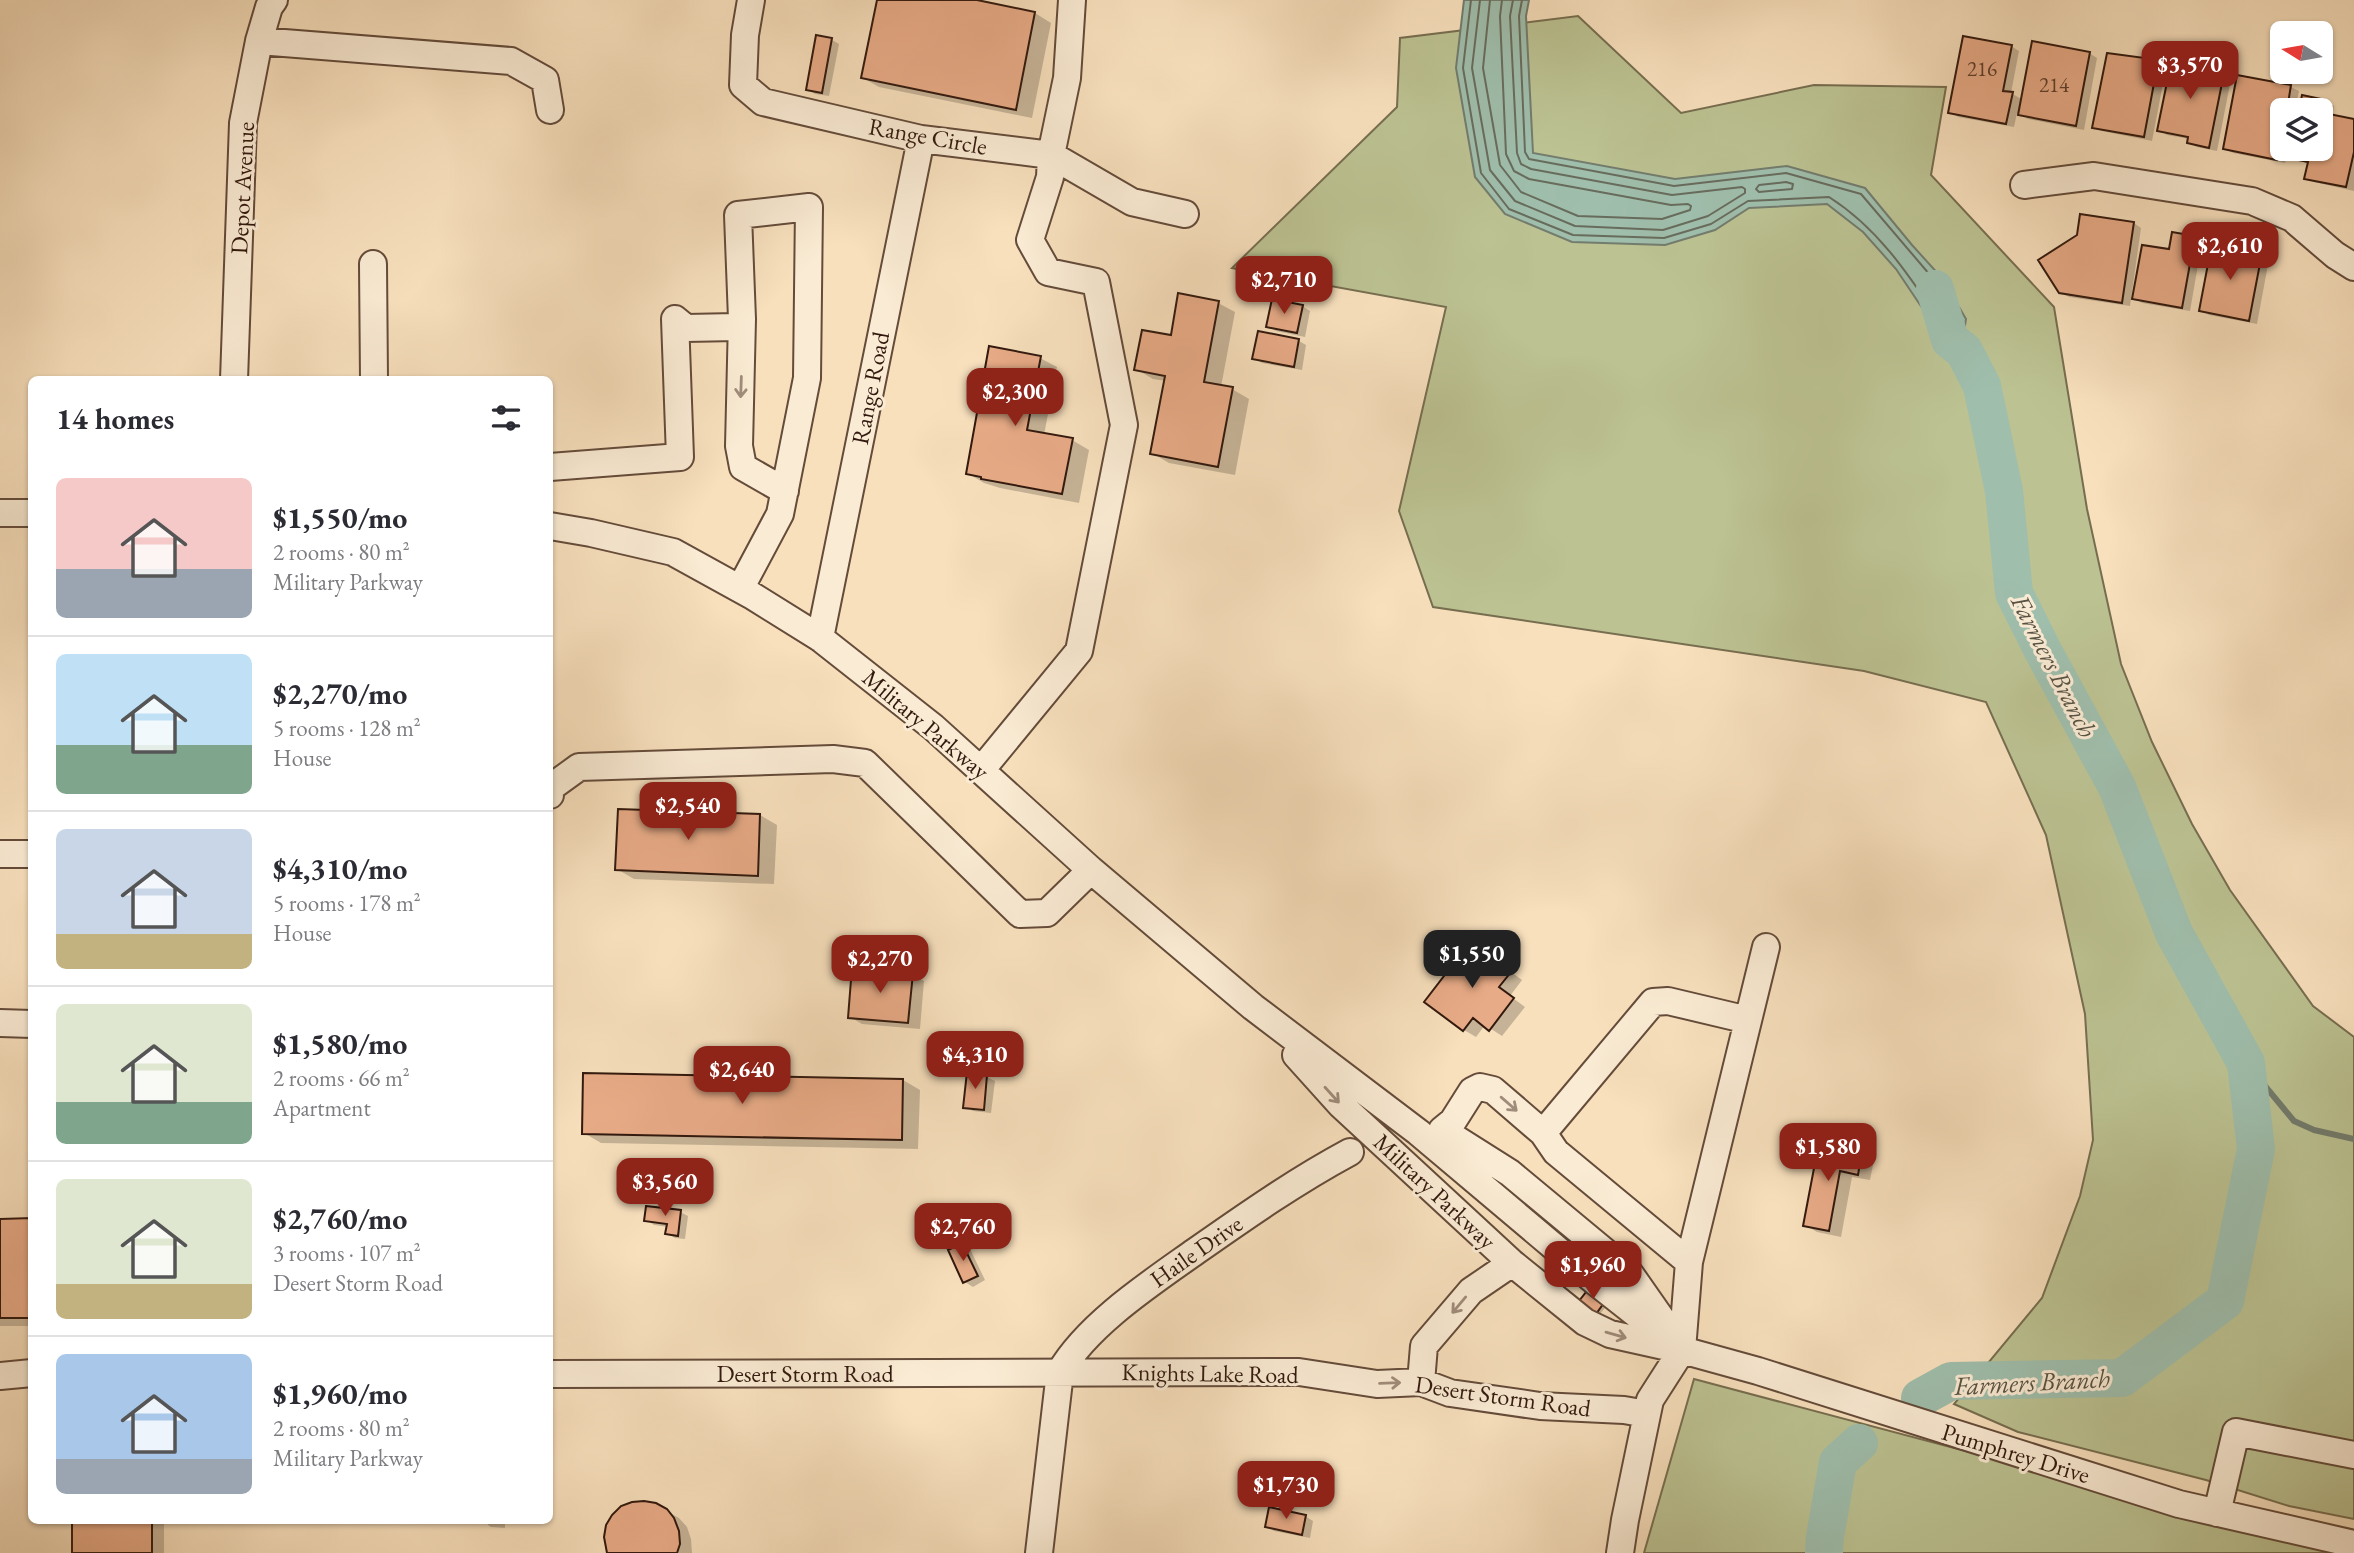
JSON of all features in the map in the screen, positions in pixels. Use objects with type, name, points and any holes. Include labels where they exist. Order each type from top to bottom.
[{"type":"street","name":"Depot Avenue","points":[[234,376],[243,123],[259,41],[269,7],[274,0]]},
{"type":"street","name":"Range Circle","points":[[751,0],[745,35],[743,85],[763,102],[920,139],[1051,155]]},
{"type":"street","points":[[982,769],[1079,651],[1124,425],[1096,282],[1048,272],[1030,240],[1050,177],[1051,155],[1067,78],[1073,0]]},
{"type":"street","points":[[259,41],[511,61],[545,80],[550,110]]},
{"type":"street","name":"Range Road","points":[[820,638],[920,139]]},
{"type":"street","points":[[1051,155],[1132,202],[1185,214]]},
{"type":"street","points":[[2024,185],[2094,176],[2252,201],[2292,218],[2335,255],[2354,267]]},
{"type":"street","points":[[740,589],[780,514],[785,491],[807,378],[809,207],[738,215],[742,319],[739,446],[743,467],[785,491]]},
{"type":"street","points":[[373,264],[374,376]]},
{"type":"street","points":[[553,467],[680,457],[675,318],[686,328],[736,327],[742,319]]},
{"type":"street","points":[[0,513],[28,513]]},
{"type":"street","name":"Military Parkway","points":[[553,527],[673,552],[820,638],[933,727],[1091,870],[1253,1007],[1418,1132],[1597,1283],[1682,1350]]},
{"type":"street","points":[[553,786],[579,767],[833,759],[865,763],[1020,914],[1047,913],[1091,870]]},
{"type":"street","points":[[0,854],[28,854]]},
{"type":"street","points":[[1620,1553],[1650,1400],[1682,1350],[1689,1262],[1766,947]]},
{"type":"street","points":[[1543,1133],[1653,1002],[1668,1001],[1748,1020]]},
{"type":"street","name":"Military Parkway","points":[[1253,1007],[1442,1130],[1626,1290],[1682,1350]]},
{"type":"street","name":"Military Parkway","points":[[1253,1007],[1341,1105],[1512,1263],[1585,1322],[1610,1334],[1682,1350]]},
{"type":"street","points":[[0,1023],[28,1024]]},
{"type":"street","points":[[1442,1130],[1453,1121],[1472,1091],[1480,1087],[1493,1090],[1543,1133],[1556,1152],[1689,1262]]},
{"type":"street","name":"Haile Drive","points":[[1060,1371],[1070,1355],[1130,1297],[1310,1174],[1350,1152]]},
{"type":"street","points":[[1421,1382],[1424,1346],[1471,1291],[1512,1263]]},
{"type":"street","name":"Pumphrey Drive","points":[[1682,1350],[1758,1371],[2179,1504],[2354,1544]]},
{"type":"street","points":[[1039,1553],[1060,1371]]},
{"type":"street","name":"Desert Storm Road","points":[[553,1374],[1060,1371]]},
{"type":"street","name":"Knights Lake Road","points":[[1060,1371],[1299,1372],[1359,1381]]},
{"type":"street","points":[[0,1376],[28,1373]]},
{"type":"street","name":"Desert Storm Road","points":[[1359,1381],[1377,1384],[1421,1382],[1450,1393],[1540,1406],[1624,1410],[1647,1414]]},
{"type":"street","points":[[2217,1513],[2236,1432],[2354,1455]]},
{"type":"green space","points":[[1578,16],[1681,113],[1814,85],[1946,87],[1931,175],[2054,307],[2087,509],[2121,664],[2152,742],[2192,824],[2230,890],[2313,1006],[2354,1037],[2354,1519],[2289,1506],[2206,1480],[2018,1432],[1954,1404],[2042,1298],[2080,1196],[2093,1140],[2085,1014],[2046,835],[1986,702],[1864,671],[1433,607],[1399,511],[1446,307],[1232,268],[1397,107],[1400,38]]},
{"type":"green space","points":[[1694,1379],[2349,1553],[1644,1553]]},
{"type":"water","points":[[1464,0],[1529,0],[1526,16],[1533,153],[1675,179],[1787,166],[1865,188],[1942,278],[1966,319],[1962,345],[1941,336],[1896,269],[1863,232],[1827,204],[1749,208],[1715,230],[1665,245],[1572,242],[1505,214],[1475,177],[1456,68]]},
{"type":"building","points":[[877,0],[977,0],[1035,12],[1016,110],[861,78]]},
{"type":"building","points":[[816,35],[832,38],[822,93],[806,90]]},
{"type":"building","points":[[1963,36],[2012,45],[2003,91],[2013,92],[2006,124],[1948,113]]},
{"type":"building","points":[[2032,41],[2090,52],[2076,126],[2018,115]]},
{"type":"building","points":[[2107,53],[2145,58],[2144,65],[2157,67],[2144,137],[2092,128]]},
{"type":"building","points":[[2173,53],[2195,57],[2193,63],[2213,67],[2211,76],[2223,78],[2209,148],[2187,143],[2188,137],[2157,131]]},
{"type":"building","points":[[2237,75],[2270,81],[2270,84],[2291,85],[2289,98],[2270,98],[2270,159],[2223,149]]},
{"type":"building","points":[[2333,115],[2354,119],[2354,152],[2346,187],[2304,179],[2308,162],[2303,161],[2333,161]]},
{"type":"building","points":[[2080,214],[2134,222],[2122,303],[2059,293],[2038,260],[2077,235]]},
{"type":"building","points":[[2172,232],[2195,236],[2182,308],[2132,299],[2142,245],[2169,249]]},
{"type":"building","points":[[2212,243],[2262,253],[2249,321],[2199,311]]},
{"type":"building","points":[[1178,293],[1219,301],[1204,382],[1233,387],[1218,467],[1150,454],[1165,376],[1134,370],[1142,330],[1171,335]]},
{"type":"building","points":[[1272,299],[1303,305],[1297,333],[1266,327]]},
{"type":"building","points":[[1258,331],[1299,339],[1294,367],[1252,359]]},
{"type":"building","points":[[989,346],[1041,356],[1027,430],[1073,438],[1062,494],[966,474]]},
{"type":"building","points":[[618,809],[760,814],[758,876],[615,870]]},
{"type":"building","points":[[1471,941],[1511,972],[1499,987],[1514,998],[1489,1031],[1473,1018],[1463,1031],[1424,1002]]},
{"type":"building","points":[[852,967],[913,973],[908,1023],[848,1018]]},
{"type":"building","points":[[967,1072],[987,1075],[984,1110],[963,1108]]},
{"type":"building","points":[[583,1073],[903,1079],[902,1140],[582,1134]]},
{"type":"building","points":[[1819,1142],[1862,1151],[1858,1175],[1840,1171],[1829,1231],[1803,1226]]},
{"type":"building","points":[[646,1206],[681,1210],[678,1236],[665,1234],[667,1224],[644,1221]]},
{"type":"building","points":[[28,1218],[28,1318],[0,1318],[0,1219]]},
{"type":"building","points":[[962,1243],[978,1276],[963,1283],[948,1250]]},
{"type":"building","points":[[1590,1287],[1606,1300],[1596,1314],[1579,1301]]},
{"type":"building","points":[[644,1501],[667,1509],[674,1518],[679,1531],[680,1544],[677,1553],[607,1553],[604,1537],[606,1525],[612,1515],[621,1506]]},
{"type":"building","points":[[1269,1507],[1306,1515],[1302,1535],[1265,1527]]},
{"type":"building","points":[[72,1524],[152,1524],[152,1553],[72,1553]]},
{"type":"waterway","name":"Farmers Branch","points":[[1920,1398],[1951,1381],[2122,1378],[2225,1301],[2256,1149],[2246,1063],[2174,933],[2117,787],[2014,593],[2004,491],[1982,386],[1964,351],[1950,340],[1935,289]]},
{"type":"waterway","points":[[2246,1063],[2294,1121],[2314,1130],[2354,1139]]},
{"type":"waterway","name":"Farmers Branch","points":[[1824,1553],[1838,1462],[1859,1443]]}]
